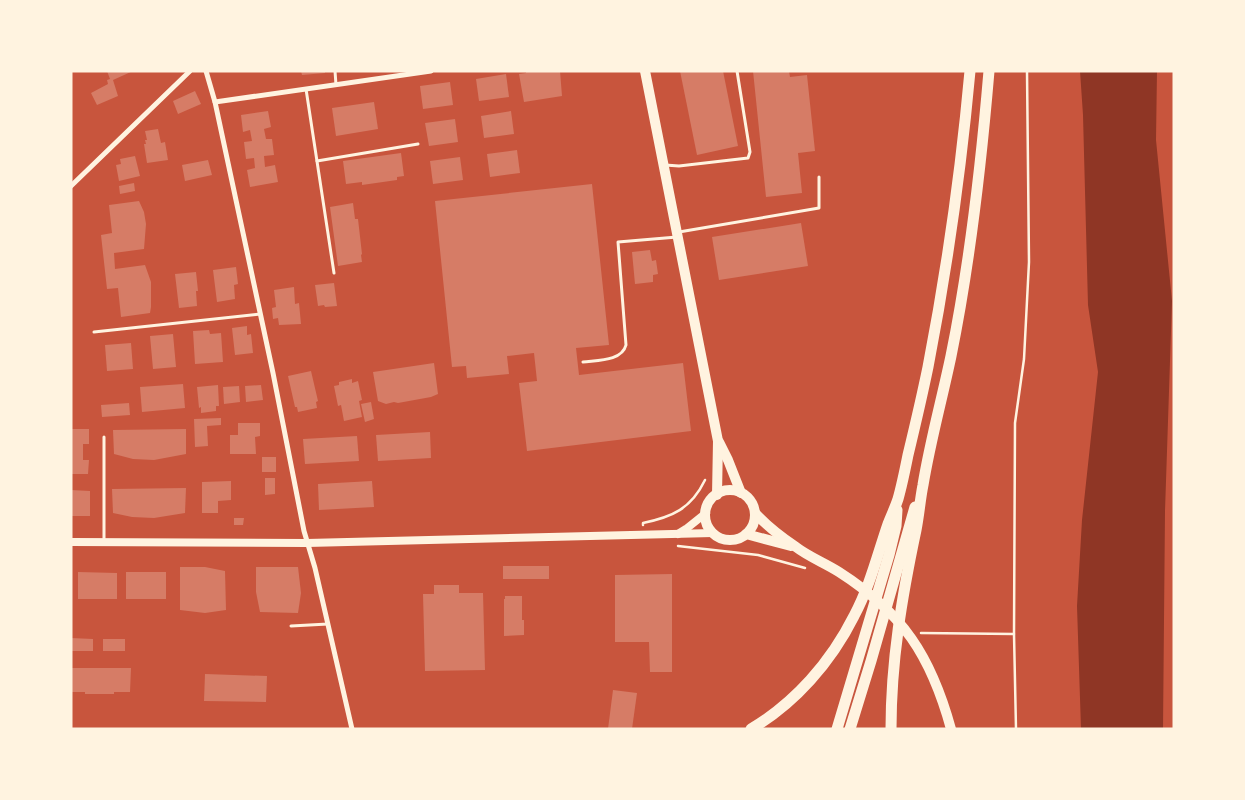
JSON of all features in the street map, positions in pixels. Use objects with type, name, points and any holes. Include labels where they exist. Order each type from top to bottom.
[{"type":"highway","points":[[891,729],[896,641],[894,558],[898,499],[921,402],[943,285],[959,177],[970,71]]},
{"type":"highway","points":[[837,729],[872,616],[923,484],[952,354],[966,267],[989,71]]},
{"type":"highway","points":[[751,729],[780,709],[805,685],[832,652],[860,604],[894,558]]},
{"type":"highway","points":[[850,729],[882,626],[894,558]]},
{"type":"main road","points":[[645,71],[662,165],[718,441],[717,495]]},
{"type":"main road","points":[[718,441],[741,493]]},
{"type":"main road","points":[[724,491],[741,493],[753,505],[754,521],[746,534],[733,540],[726,540],[713,533],[707,524],[706,513],[709,502],[724,491]]},
{"type":"main road","points":[[755,513],[797,548],[839,572],[869,594],[895,617],[909,633],[933,674],[951,729]]},
{"type":"main road","points":[[746,534],[797,548]]},
{"type":"street","points":[[71,186],[190,71]]},
{"type":"street","points":[[206,71],[216,102],[308,543],[352,729]]},
{"type":"street","points":[[216,102],[431,71]]},
{"type":"street","points":[[676,535],[706,513]]},
{"type":"street","points":[[71,542],[308,543],[713,533]]},
{"type":"lane","points":[[335,71],[336,85]]},
{"type":"lane","points":[[662,165],[679,166],[748,158],[750,152],[736,71]]},
{"type":"lane","points":[[306,89],[334,273]]},
{"type":"lane","points":[[317,161],[418,144]]},
{"type":"lane","points":[[583,362],[615,357],[622,354],[625,350],[618,242],[677,235],[819,208],[819,177]]},
{"type":"lane","points":[[94,332],[260,314]]},
{"type":"lane","points":[[104,437],[104,542]]},
{"type":"lane","points":[[291,626],[328,624]]},
{"type":"path","points":[[1016,729],[1014,634],[1015,423],[1024,359],[1029,262],[1027,71]]},
{"type":"path","points":[[643,522],[664,518],[680,510],[694,498],[706,478]]},
{"type":"path","points":[[671,546],[758,555],[810,570]]},
{"type":"path","points":[[909,633],[1014,634]]},
{"type":"shaded area","points":[[1080,71],[1157,71],[1156,140],[1172,301],[1165,511],[1163,729],[1081,729],[1077,606],[1082,520],[1098,372],[1088,305]]},
{"type":"building","points":[[107,71],[133,71],[113,80],[118,96],[97,105],[91,93],[108,84],[107,80],[110,79]]},
{"type":"building","points":[[301,71],[325,71],[325,73],[302,75]]},
{"type":"building","points":[[526,71],[560,71],[562,96],[524,102],[519,74],[526,73]]},
{"type":"building","points":[[680,71],[723,71],[738,146],[697,155]]},
{"type":"building","points":[[753,71],[789,71],[790,77],[807,75],[815,151],[798,153],[802,193],[766,197]]},
{"type":"building","points":[[506,74],[509,97],[479,101],[476,79]]},
{"type":"building","points":[[450,82],[453,105],[423,109],[420,86]]},
{"type":"building","points":[[195,91],[201,104],[178,114],[173,101]]},
{"type":"building","points":[[374,102],[378,129],[336,136],[332,108]]},
{"type":"building","points":[[268,111],[271,127],[264,129],[266,139],[272,139],[274,155],[264,156],[265,167],[275,165],[278,182],[250,187],[247,170],[255,168],[254,158],[246,159],[244,142],[252,141],[250,130],[243,132],[241,115]]},
{"type":"building","points":[[511,111],[514,134],[484,138],[481,116]]},
{"type":"building","points":[[455,119],[458,142],[429,146],[425,123]]},
{"type":"building","points":[[158,129],[161,143],[165,142],[168,160],[147,163],[144,144],[146,144],[145,140],[147,140],[145,131]]},
{"type":"building","points":[[517,150],[520,173],[490,177],[487,154]]},
{"type":"building","points":[[401,153],[404,176],[397,177],[397,180],[362,185],[362,182],[346,184],[343,161]]},
{"type":"building","points":[[135,156],[140,176],[119,181],[116,165],[121,164],[120,159]]},
{"type":"building","points":[[460,157],[463,180],[433,184],[430,161]]},
{"type":"building","points":[[208,160],[212,175],[185,181],[182,165]]},
{"type":"building","points":[[134,183],[135,191],[120,194],[119,186]]},
{"type":"building","points":[[592,184],[609,345],[576,348],[579,375],[683,363],[691,431],[527,451],[519,383],[537,381],[534,353],[507,356],[509,374],[467,378],[466,366],[452,367],[435,201]]},
{"type":"building","points":[[139,201],[144,212],[146,224],[144,249],[114,253],[115,269],[145,265],[151,282],[151,307],[150,313],[121,317],[118,288],[107,289],[101,235],[112,233],[109,205]]},
{"type":"building","points":[[353,203],[355,219],[358,219],[362,262],[338,266],[330,207]]},
{"type":"building","points":[[801,223],[808,266],[719,280],[712,237]]},
{"type":"building","points":[[650,250],[652,261],[656,260],[658,274],[653,275],[653,282],[635,284],[632,252]]},
{"type":"building","points":[[236,267],[238,284],[234,285],[235,299],[217,302],[213,270]]},
{"type":"building","points":[[196,272],[197,306],[179,308],[175,274]]},
{"type":"building","points":[[334,283],[337,306],[318,306],[315,285]]},
{"type":"building","points":[[294,287],[295,304],[299,303],[301,324],[279,325],[278,318],[273,319],[272,308],[276,307],[274,290]]},
{"type":"building","points":[[247,326],[247,335],[251,334],[253,353],[235,355],[232,328]]},
{"type":"building","points":[[209,330],[210,334],[221,333],[223,362],[195,364],[193,331]]},
{"type":"building","points":[[173,334],[176,367],[153,369],[150,336]]},
{"type":"building","points":[[131,343],[133,369],[107,371],[105,345]]},
{"type":"building","points":[[434,363],[438,394],[398,403],[386,404],[378,401],[373,372]]},
{"type":"building","points":[[311,371],[318,401],[316,402],[317,408],[298,412],[297,407],[295,407],[288,376]]},
{"type":"building","points":[[352,379],[352,383],[358,381],[362,400],[359,401],[362,417],[344,421],[341,405],[338,406],[334,386],[339,385],[339,382]]},
{"type":"building","points":[[183,384],[185,408],[142,412],[140,387]]},
{"type":"building","points":[[218,385],[219,406],[216,406],[216,411],[201,413],[197,387]]},
{"type":"building","points":[[261,385],[263,400],[246,402],[245,386]]},
{"type":"building","points":[[239,386],[240,402],[224,404],[223,387]]},
{"type":"building","points":[[371,402],[374,419],[365,422],[361,404]]},
{"type":"building","points":[[129,403],[130,415],[102,417],[101,405]]},
{"type":"building","points":[[221,418],[221,425],[207,426],[208,446],[195,447],[194,419]]},
{"type":"building","points":[[238,423],[260,423],[260,436],[255,437],[256,454],[230,454],[230,435],[238,435]]},
{"type":"building","points":[[71,429],[89,429],[89,444],[83,444],[83,460],[89,460],[88,474],[71,474]]},
{"type":"building","points":[[186,429],[186,454],[154,460],[133,459],[114,454],[113,430]]},
{"type":"building","points":[[430,432],[431,458],[378,461],[376,435]]},
{"type":"building","points":[[357,436],[359,461],[305,464],[303,439]]},
{"type":"building","points":[[262,457],[276,457],[276,472],[262,472]]},
{"type":"building","points":[[265,478],[275,478],[275,494],[265,495]]},
{"type":"building","points":[[231,481],[231,500],[218,501],[218,513],[202,513],[202,482]]},
{"type":"building","points":[[372,481],[374,507],[319,510],[318,484]]},
{"type":"building","points":[[186,488],[185,513],[154,518],[132,517],[113,513],[112,489]]},
{"type":"building","points":[[71,490],[90,491],[90,516],[71,516]]},
{"type":"building","points":[[234,518],[244,518],[243,525],[234,525]]},
{"type":"building","points":[[503,566],[549,566],[549,579],[503,579]]},
{"type":"building","points":[[180,567],[205,567],[225,571],[226,610],[205,613],[180,610]]},
{"type":"building","points":[[256,567],[298,567],[301,593],[298,613],[260,612],[256,592]]},
{"type":"building","points":[[78,572],[117,573],[117,599],[78,599]]},
{"type":"building","points":[[126,572],[166,572],[166,599],[126,599]]},
{"type":"building","points":[[672,574],[672,672],[650,672],[649,642],[615,642],[615,575]]},
{"type":"building","points":[[434,585],[459,585],[459,593],[483,593],[485,670],[425,671],[423,594],[434,594]]},
{"type":"building","points":[[505,596],[522,596],[524,635],[504,636]]},
{"type":"building","points":[[71,638],[93,639],[93,651],[71,651]]},
{"type":"building","points":[[103,639],[125,639],[125,651],[103,651]]},
{"type":"building","points":[[71,668],[131,668],[130,692],[85,694],[85,692],[71,692]]},
{"type":"building","points":[[205,674],[267,676],[266,702],[204,701]]},
{"type":"building","points":[[613,690],[637,693],[632,729],[608,729]]}]
